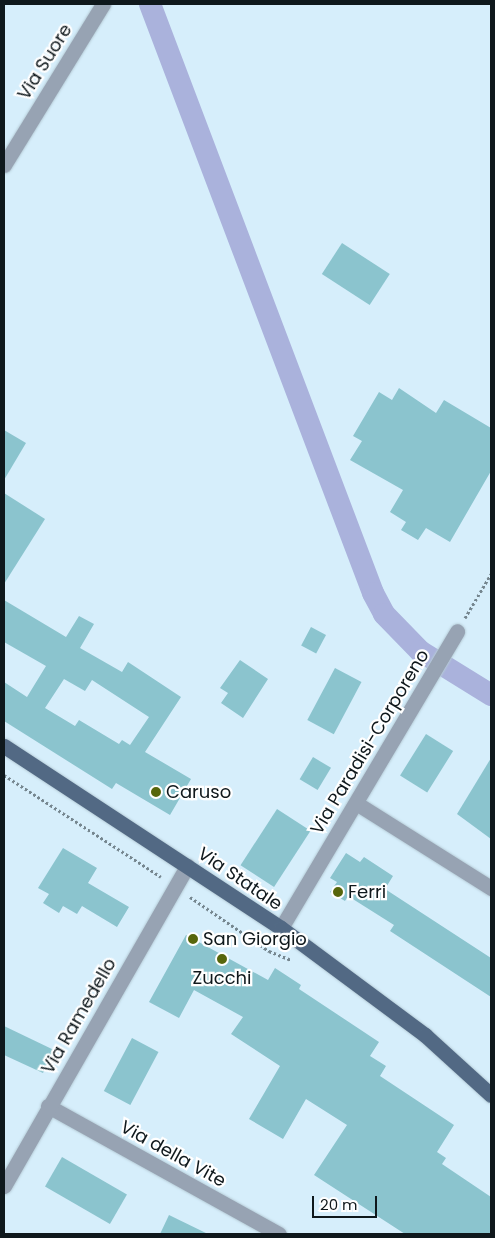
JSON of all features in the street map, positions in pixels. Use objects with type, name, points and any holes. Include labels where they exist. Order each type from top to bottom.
[{"type":"main road","name":"Via Statale","points":[[4,746],[280,928],[425,1035],[491,1096]]},
{"type":"street","name":"Via Suore","points":[[4,165],[103,4]]},
{"type":"street","name":"Via Paradisi-Corporeno","points":[[280,928],[428,684],[457,631]]},
{"type":"street","points":[[356,803],[491,888]]},
{"type":"street","name":"Via Ramedello","points":[[4,1186],[48,1106],[187,866]]},
{"type":"street","name":"Via della Vite","points":[[48,1106],[279,1234]]},
{"type":"path","points":[[457,631],[491,574]]},
{"type":"path","points":[[4,775],[270,951],[295,962]]},
{"type":"building","points":[[342,243],[390,274],[370,305],[322,274]]},
{"type":"building","points":[[399,388],[436,413],[444,400],[491,428],[491,471],[450,542],[426,528],[418,540],[401,530],[406,522],[390,512],[403,490],[350,460],[362,441],[353,436],[379,392],[392,400]]},
{"type":"building","points":[[4,430],[26,443],[4,480]]},
{"type":"building","points":[[4,493],[45,519],[4,584]]},
{"type":"building","points":[[4,600],[66,637],[79,616],[94,624],[80,648],[122,672],[128,662],[181,697],[145,752],[191,779],[170,815],[116,783],[112,789],[4,721],[4,682],[27,697],[46,666],[4,642]],"holes":[[[64,679],[85,691],[92,680],[149,717],[130,745],[122,740],[119,744],[79,720],[75,726],[45,708]]]},
{"type":"building","points":[[311,627],[326,635],[316,654],[301,646]]},
{"type":"building","points":[[240,660],[268,679],[243,718],[221,703],[228,693],[220,688]]},
{"type":"building","points":[[335,668],[361,682],[334,734],[307,720]]},
{"type":"building","points":[[426,734],[453,751],[427,793],[400,776]]},
{"type":"building","points":[[313,757],[331,768],[318,790],[300,779]]},
{"type":"building","points":[[491,758],[491,839],[457,814]]},
{"type":"building","points":[[277,809],[311,831],[274,887],[241,865]]},
{"type":"building","points":[[63,848],[97,868],[88,883],[129,907],[117,927],[82,906],[77,914],[63,906],[59,913],[43,903],[49,894],[38,888]]},
{"type":"building","points":[[346,853],[360,862],[364,857],[393,876],[385,889],[491,958],[491,997],[390,931],[394,925],[348,896],[345,901],[330,892],[337,882],[330,878]]},
{"type":"building","points":[[186,935],[268,980],[275,968],[301,985],[299,989],[379,1042],[370,1056],[386,1066],[380,1076],[454,1125],[437,1152],[446,1158],[442,1164],[491,1197],[491,1234],[405,1234],[314,1175],[347,1125],[306,1099],[283,1139],[249,1119],[280,1066],[231,1034],[243,1017],[194,990],[179,1018],[149,1002]]},
{"type":"building","points":[[4,1026],[54,1050],[43,1073],[4,1055]]},
{"type":"building","points":[[132,1038],[158,1052],[130,1105],[104,1091]]},
{"type":"building","points":[[62,1157],[127,1194],[110,1224],[45,1186]]},
{"type":"building","points":[[169,1215],[208,1234],[160,1234]]},
{"type":"waterway","points":[[150,4],[373,593],[384,614],[420,651],[491,695]]},
{"type":"place","name":"Caruso","points":[[156,792]]},
{"type":"place","name":"Ferri","points":[[338,892]]},
{"type":"place","name":"San Giorgio","points":[[193,939]]},
{"type":"place","name":"Zucchi","points":[[222,959]]}]
